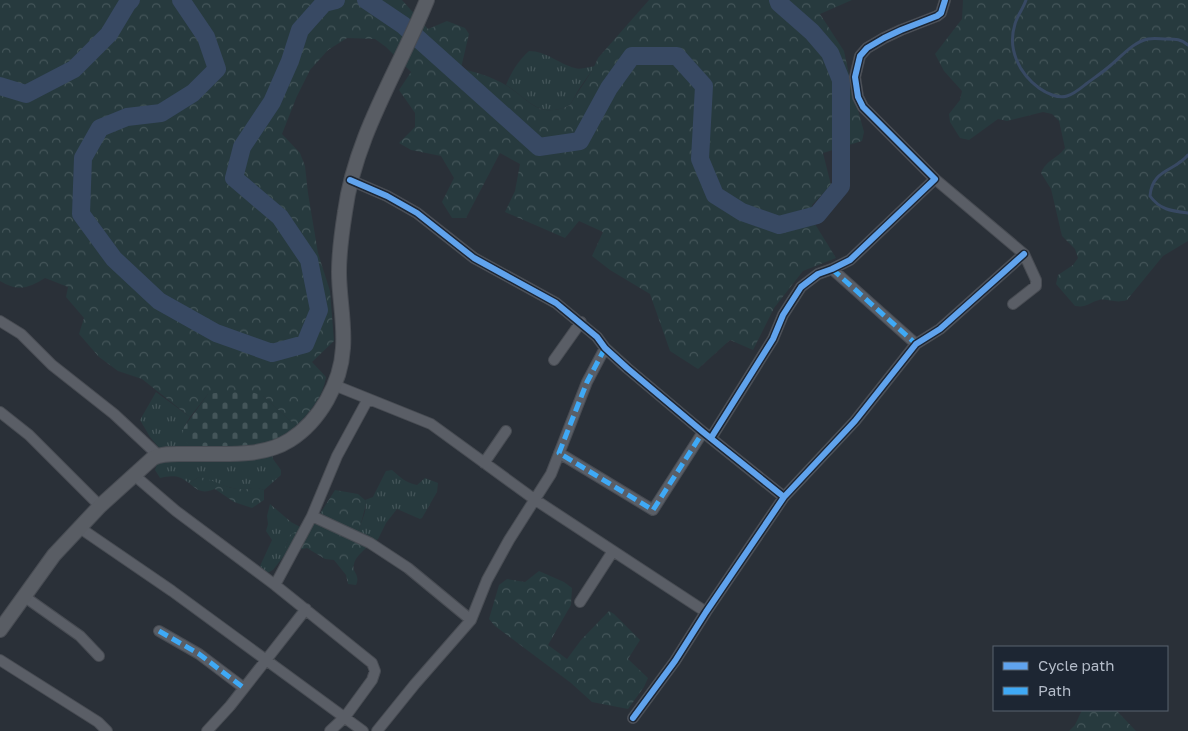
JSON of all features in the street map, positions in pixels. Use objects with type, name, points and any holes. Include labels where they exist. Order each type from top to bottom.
[{"type":"main road","points":[[0,630],[54,556],[100,506],[158,455],[238,454],[267,449],[280,445],[304,431],[315,419],[334,384],[340,367],[343,347],[339,269],[350,180],[373,120],[424,7]]},
{"type":"street","points":[[945,0],[941,13],[937,16],[901,30],[867,48],[860,56],[855,77],[858,97],[864,107],[936,179],[1024,254],[1036,280],[1036,286],[1013,304]]},
{"type":"street","points":[[559,453],[653,510],[773,339],[783,315],[801,287],[818,274],[850,260],[936,179]]},
{"type":"street","points":[[350,180],[387,196],[417,213],[474,258],[556,304],[581,322],[598,337],[605,348],[707,435],[784,497]]},
{"type":"street","points":[[633,718],[674,661],[784,497],[855,421],[916,344],[940,328],[1024,254]]},
{"type":"street","points":[[832,269],[916,344]]},
{"type":"street","points":[[0,321],[21,334],[52,365],[114,414],[158,455]]},
{"type":"street","points":[[554,360],[581,322]]},
{"type":"street","points":[[377,731],[470,620],[487,580],[519,522],[550,474],[587,382],[605,348]]},
{"type":"street","points":[[334,384],[431,424],[534,499],[706,612]]},
{"type":"street","points":[[276,585],[312,516],[337,456],[368,399]]},
{"type":"street","points":[[0,412],[29,435],[100,506]]},
{"type":"street","points":[[484,463],[506,431]]},
{"type":"street","points":[[134,475],[176,511],[276,585],[339,635],[374,666],[375,671],[372,680],[345,717],[330,731]]},
{"type":"street","points":[[312,516],[370,544],[408,568],[470,620]]},
{"type":"street","points":[[80,528],[172,592],[363,731]]},
{"type":"street","points":[[580,602],[613,551]]},
{"type":"street","points":[[25,597],[80,636],[99,656]]},
{"type":"street","points":[[207,731],[244,688],[306,609]]},
{"type":"street","points":[[159,631],[199,654],[244,688]]},
{"type":"street","points":[[0,660],[98,722],[107,731]]},
{"type":"green space","points":[[0,0],[402,0],[428,29],[447,21],[465,28],[469,34],[461,68],[494,79],[508,86],[532,104],[548,110],[570,105],[598,58],[649,0],[852,0],[820,14],[844,51],[864,132],[862,141],[823,153],[831,185],[812,205],[815,224],[836,258],[803,271],[774,308],[753,350],[730,340],[698,369],[670,351],[650,294],[610,270],[592,256],[603,232],[579,221],[565,238],[505,212],[515,191],[520,164],[500,153],[466,218],[452,218],[442,202],[454,178],[441,156],[411,150],[399,143],[415,127],[415,113],[399,90],[411,72],[386,47],[375,39],[347,38],[328,50],[310,70],[282,134],[300,153],[305,166],[318,253],[330,291],[334,341],[312,362],[326,377],[322,391],[311,410],[296,426],[263,396],[208,394],[190,417],[142,379],[118,371],[99,357],[79,334],[84,318],[66,297],[68,287],[45,278],[34,284],[18,288],[0,281]]},
{"type":"green space","points":[[963,0],[1188,0],[1188,241],[1163,256],[1127,300],[1102,300],[1085,306],[1075,306],[1056,284],[1058,275],[1073,265],[1078,258],[1075,249],[1062,236],[1051,189],[1041,173],[1043,168],[1065,148],[1059,121],[1052,114],[1043,112],[1007,121],[998,119],[969,140],[960,138],[950,122],[949,114],[960,100],[962,91],[944,71],[935,54],[962,19]]},
{"type":"green space","points":[[529,51],[547,55],[577,69],[595,66],[570,105],[559,109],[542,109],[506,85],[516,66]]},
{"type":"green space","points":[[244,389],[263,396],[296,426],[269,443],[241,449],[199,450],[182,437],[184,427],[208,394]]},
{"type":"green space","points":[[156,392],[190,417],[184,427],[270,443],[273,459],[281,470],[281,475],[264,490],[257,488],[237,489],[199,477],[189,483],[175,476],[160,478],[155,470],[161,450],[150,437],[140,420]]},
{"type":"green space","points":[[392,470],[413,484],[417,485],[425,478],[438,483],[437,492],[420,519],[397,509],[386,523],[378,539],[365,549],[359,544],[359,531],[365,512],[365,500],[373,497],[386,471]]},
{"type":"green space","points":[[199,477],[235,489],[255,488],[264,490],[264,500],[252,508],[234,502],[215,489],[201,491],[189,483]]},
{"type":"green space","points":[[335,490],[358,494],[365,500],[366,504],[359,531],[359,543],[365,549],[357,558],[353,567],[357,576],[356,585],[348,584],[346,575],[334,560],[325,559],[307,548],[287,552],[285,548],[290,535],[302,528],[311,528]]},
{"type":"green space","points":[[270,504],[291,522],[302,528],[290,538],[286,544],[287,552],[273,570],[267,573],[260,566],[272,540],[266,531]]},
{"type":"green space","points":[[539,571],[564,582],[572,588],[571,605],[548,645],[567,659],[581,640],[609,611],[640,640],[628,659],[648,678],[644,687],[628,709],[592,702],[571,683],[495,626],[489,619],[499,585],[507,579],[525,582]]},
{"type":"green space","points":[[1082,711],[1117,711],[1136,731],[1069,731],[1075,725]]},
{"type":"waterway","points":[[0,86],[26,94],[74,69],[109,34],[131,0]]},
{"type":"waterway","points":[[181,0],[206,37],[217,69],[193,93],[161,113],[127,117],[100,128],[83,158],[81,214],[114,259],[159,301],[216,333],[272,353],[305,344],[319,310],[309,260],[280,217],[234,178],[242,147],[272,102],[290,61],[300,30],[324,3],[336,0]]},
{"type":"waterway","points":[[366,0],[403,25],[539,147],[580,141],[609,88],[632,56],[677,56],[704,86],[700,159],[715,195],[742,212],[779,225],[817,215],[841,186],[841,80],[830,53],[812,32],[778,0]]},
{"type":"waterway","points":[[1026,0],[1017,18],[1013,33],[1016,60],[1032,82],[1042,90],[1056,96],[1064,97],[1075,92],[1133,46],[1148,39],[1176,39],[1188,45]]},
{"type":"waterway","points":[[1188,155],[1159,176],[1152,187],[1150,196],[1162,207],[1188,213]]},
{"type":"marked path","points":[[832,269],[916,344]]},
{"type":"marked path","points":[[605,348],[587,382],[559,453],[653,510],[703,432]]},
{"type":"marked path","points":[[159,631],[199,654],[244,688]]},
{"type":"cycle path","points":[[711,438],[773,339],[783,315],[801,287],[818,274],[850,260],[935,179],[863,107],[858,97],[855,77],[860,56],[867,48],[901,30],[937,16],[941,13],[945,0]]},
{"type":"cycle path","points":[[350,180],[387,196],[417,213],[474,258],[556,303],[597,337],[605,348],[627,368],[784,497]]},
{"type":"cycle path","points":[[633,718],[675,661],[784,497],[855,421],[916,344],[940,329],[1024,254]]}]
